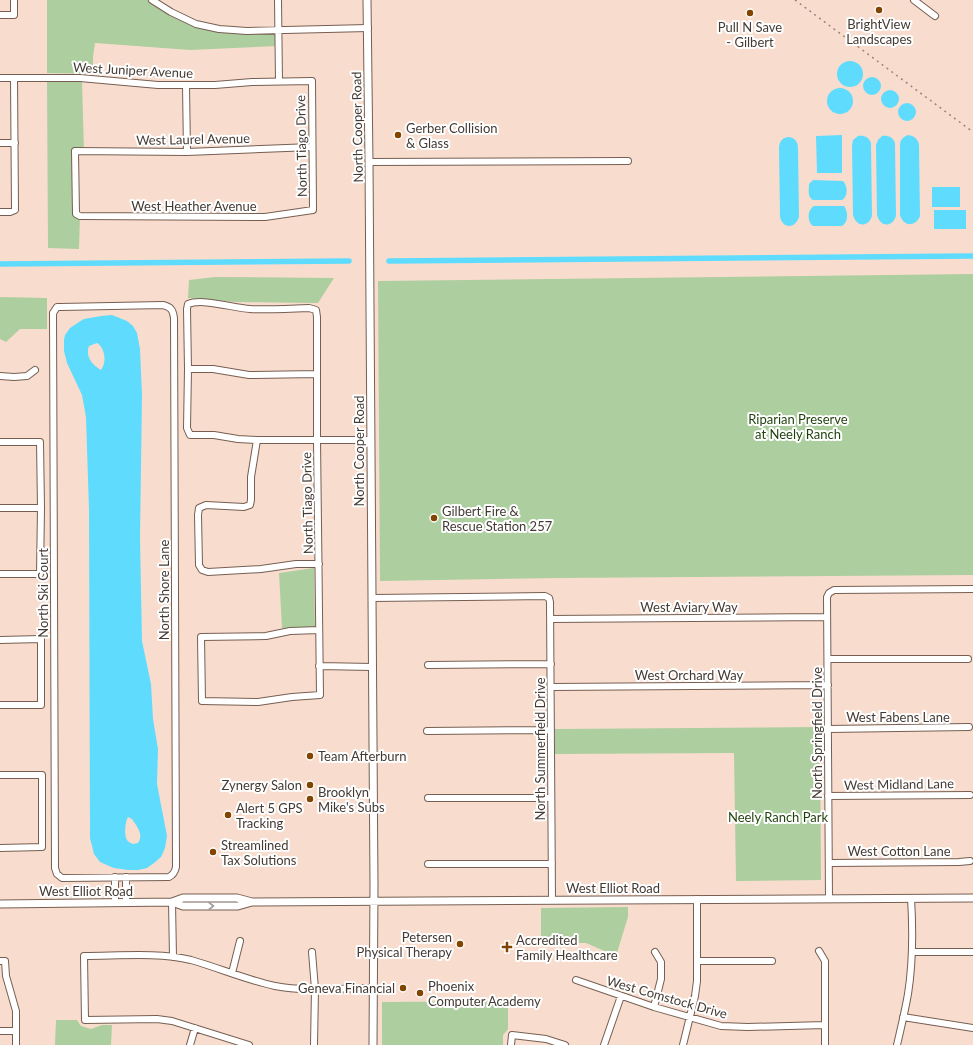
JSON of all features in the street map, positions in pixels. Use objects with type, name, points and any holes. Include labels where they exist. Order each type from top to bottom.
[{"type":"main road","name":"North Cooper Road","points":[[367,0],[370,162],[374,901],[373,1045]]},
{"type":"main road","name":"West Elliot Road","points":[[0,904],[172,902],[183,898],[237,898],[252,902],[973,898]]},
{"type":"street","points":[[0,15],[14,15],[14,0]]},
{"type":"street","points":[[152,0],[171,12],[197,24],[219,29],[247,31],[368,28]]},
{"type":"street","points":[[278,0],[278,81]]},
{"type":"street","points":[[914,0],[935,16]]},
{"type":"street","name":"West Juniper Avenue","points":[[0,78],[80,78],[158,85],[312,81]]},
{"type":"street","points":[[0,212],[10,212],[15,210],[14,78]]},
{"type":"street","name":"North Tiago Drive","points":[[312,81],[313,210]]},
{"type":"street","points":[[186,85],[187,152]]},
{"type":"street","points":[[0,143],[15,143]]},
{"type":"street","name":"West Laurel Avenue","points":[[76,214],[75,151],[187,152],[312,147]]},
{"type":"street","points":[[370,162],[628,161]]},
{"type":"street","name":"West Heather Avenue","points":[[76,214],[80,216],[265,217],[313,210]]},
{"type":"street","name":"North Tiago Drive","points":[[188,369],[187,309],[188,304],[192,302],[214,303],[249,309],[309,308],[316,310],[320,696],[292,697],[258,702],[202,701],[201,637],[266,636],[290,631],[319,630]]},
{"type":"street","name":"North Ski Court","points":[[110,306],[57,307],[53,313],[55,868],[57,874],[62,878],[115,877]]},
{"type":"street","name":"North Shore Lane","points":[[110,306],[167,306],[172,310],[174,318],[176,867],[175,872],[169,877],[115,877]]},
{"type":"street","points":[[317,374],[249,375],[213,369],[188,369],[187,428],[190,435],[214,435],[256,440],[371,440]]},
{"type":"street","points":[[0,376],[27,376],[35,370]]},
{"type":"street","points":[[256,440],[251,477],[250,505],[244,507],[206,505],[199,508],[199,564],[202,570],[208,572],[261,569],[296,564],[319,564]]},
{"type":"street","points":[[0,442],[40,442],[41,508],[40,574],[0,574]]},
{"type":"street","points":[[0,508],[41,508]]},
{"type":"street","name":"North Springfield Drive","points":[[829,898],[827,597],[829,593],[834,590],[973,589]]},
{"type":"street","name":"North Summerfield Drive","points":[[372,598],[544,596],[549,598],[552,900]]},
{"type":"street","name":"West Aviary Way","points":[[550,619],[828,617]]},
{"type":"street","points":[[0,640],[42,639],[42,705],[0,705]]},
{"type":"street","points":[[828,659],[968,659]]},
{"type":"street","points":[[428,665],[550,664]]},
{"type":"street","points":[[320,666],[372,667]]},
{"type":"street","name":"West Orchard Way","points":[[551,687],[828,685]]},
{"type":"street","name":"West Fabens Lane","points":[[828,729],[969,727]]},
{"type":"street","points":[[427,731],[551,730]]},
{"type":"street","points":[[0,775],[42,775],[42,847],[0,848]]},
{"type":"street","name":"West Midland Lane","points":[[828,796],[970,795]]},
{"type":"street","points":[[428,798],[551,798]]},
{"type":"street","name":"West Cotton Lane","points":[[829,863],[970,861]]},
{"type":"street","points":[[428,864],[552,864]]},
{"type":"street","points":[[115,877],[115,903]]},
{"type":"street","points":[[126,877],[126,903]]},
{"type":"street","points":[[897,1045],[908,993],[912,952],[911,898]]},
{"type":"street","points":[[684,1045],[697,981],[697,899]]},
{"type":"street","points":[[172,902],[173,957]]},
{"type":"street","points":[[232,973],[240,941]]},
{"type":"street","points":[[819,951],[825,961],[825,1045]]},
{"type":"street","points":[[312,952],[315,989],[314,1045]]},
{"type":"street","points":[[654,1007],[661,978],[662,962],[655,952]]},
{"type":"street","points":[[912,952],[973,952]]},
{"type":"street","points":[[249,1045],[172,1021],[157,1019],[85,1020],[84,956],[173,957],[190,960],[276,986],[315,989],[373,988]]},
{"type":"street","points":[[3,961],[16,1011],[16,1045]]},
{"type":"street","points":[[698,961],[772,961]]},
{"type":"street","name":"West Comstock Drive","points":[[576,980],[654,1007],[721,1026],[748,1027],[825,1025]]},
{"type":"street","points":[[604,1045],[620,996]]},
{"type":"street","points":[[903,1017],[973,1028]]},
{"type":"street","points":[[190,1045],[195,1028]]},
{"type":"street","points":[[0,1031],[16,1031]]},
{"type":"street","points":[[511,1045],[512,1035],[546,1039],[565,1045]]},
{"type":"green space","points":[[47,0],[152,0],[170,11],[219,29],[278,30],[278,46],[190,50],[95,43],[93,74],[47,73]]},
{"type":"green space","points":[[47,81],[82,81],[84,151],[76,151],[76,214],[80,216],[79,249],[48,248]]},
{"type":"green space","name":"Riparian Preserve at Neely Ranch","points":[[973,274],[973,575],[380,581],[378,281]]},
{"type":"green space","points":[[215,277],[334,278],[318,303],[236,302],[188,298],[189,280]]},
{"type":"green space","points":[[0,297],[47,298],[47,329],[20,329],[6,342],[0,339]]},
{"type":"green space","points":[[314,568],[315,627],[282,628],[279,573]]},
{"type":"green space","name":"Neely Ranch Park","points":[[820,727],[821,880],[736,881],[734,753],[555,754],[555,729]]},
{"type":"green space","points":[[628,907],[628,917],[616,956],[586,943],[541,943],[541,908]]},
{"type":"green space","points":[[508,1001],[508,1029],[503,1035],[503,1045],[382,1045],[382,1002]]},
{"type":"green space","points":[[56,1020],[77,1020],[81,1026],[91,1029],[102,1025],[112,1025],[111,1045],[55,1045]]},
{"type":"water","points":[[850,61],[859,65],[863,74],[859,83],[850,87],[841,83],[837,74],[841,65]]},
{"type":"water","points":[[868,77],[876,77],[881,82],[879,93],[876,95],[868,95],[863,90],[863,82]]},
{"type":"water","points":[[840,88],[849,92],[853,101],[849,110],[840,114],[831,110],[827,101],[831,92]]},
{"type":"water","points":[[886,90],[894,90],[899,95],[897,106],[894,108],[886,108],[881,103],[881,95]]},
{"type":"water","points":[[903,103],[911,103],[916,108],[914,119],[911,121],[903,121],[898,116],[898,108]]},
{"type":"water","points":[[842,135],[842,173],[817,173],[816,136]]},
{"type":"water","points":[[908,135],[913,136],[916,139],[919,146],[920,216],[913,224],[904,222],[900,215],[900,143],[902,139]]},
{"type":"water","points":[[858,136],[866,137],[871,143],[872,216],[868,223],[865,224],[859,224],[853,215],[852,146],[853,140]]},
{"type":"water","points":[[882,136],[890,137],[895,143],[896,216],[892,223],[889,224],[883,224],[877,215],[876,145]]},
{"type":"water","points":[[788,137],[795,140],[798,146],[799,217],[795,224],[789,226],[784,224],[780,217],[779,147],[782,140]]},
{"type":"water","points":[[813,180],[843,181],[846,188],[844,199],[811,199],[809,195],[809,184]]},
{"type":"water","points":[[932,187],[960,187],[960,207],[932,207]]},
{"type":"water","points":[[814,206],[844,206],[847,213],[846,222],[842,226],[813,226],[809,219],[809,213]]},
{"type":"water","points":[[934,210],[966,210],[966,229],[934,229]]},
{"type":"water","points":[[112,315],[127,321],[133,326],[137,333],[140,349],[142,395],[140,538],[142,641],[151,684],[153,719],[158,749],[157,784],[167,836],[165,848],[161,857],[147,868],[138,870],[114,868],[100,862],[94,854],[90,838],[89,510],[86,417],[82,395],[67,363],[64,351],[64,340],[65,335],[70,328],[79,322],[84,319]],"holes":[[[97,343],[102,348],[104,355],[104,363],[101,370],[92,363],[88,353],[89,346]],[[128,817],[132,819],[139,831],[140,840],[138,843],[133,844],[126,838],[125,829]]]},
{"type":"waterway","points":[[389,261],[973,256]]},
{"type":"waterway","points":[[0,264],[349,261]]},
{"type":"railway","points":[[795,0],[973,132]]},
{"type":"place","name":"BrightView Landscapes","points":[[879,10]]},
{"type":"place","name":"Pull N Save - Gilbert","points":[[750,13]]},
{"type":"place","name":"Gerber Collision & Glass","points":[[398,135]]},
{"type":"place","name":"Gilbert Fire & Rescue Station 257","points":[[434,518]]},
{"type":"place","name":"Team Afterburn","points":[[310,756]]},
{"type":"place","name":"Zynergy Salon","points":[[310,785]]},
{"type":"place","name":"Brooklyn Mike's Subs","points":[[310,799]]},
{"type":"place","name":"Alert 5 GPS Tracking","points":[[228,815]]},
{"type":"place","name":"Streamlined Tax Solutions","points":[[213,852]]},
{"type":"place","name":"Petersen Physical Therapy","points":[[460,944]]},
{"type":"place","name":"Accredited Family Healthcare","points":[[507,947]]},
{"type":"place","name":"Geneva Financial","points":[[403,988]]},
{"type":"place","name":"Phoenix Computer Academy","points":[[420,993]]}]
